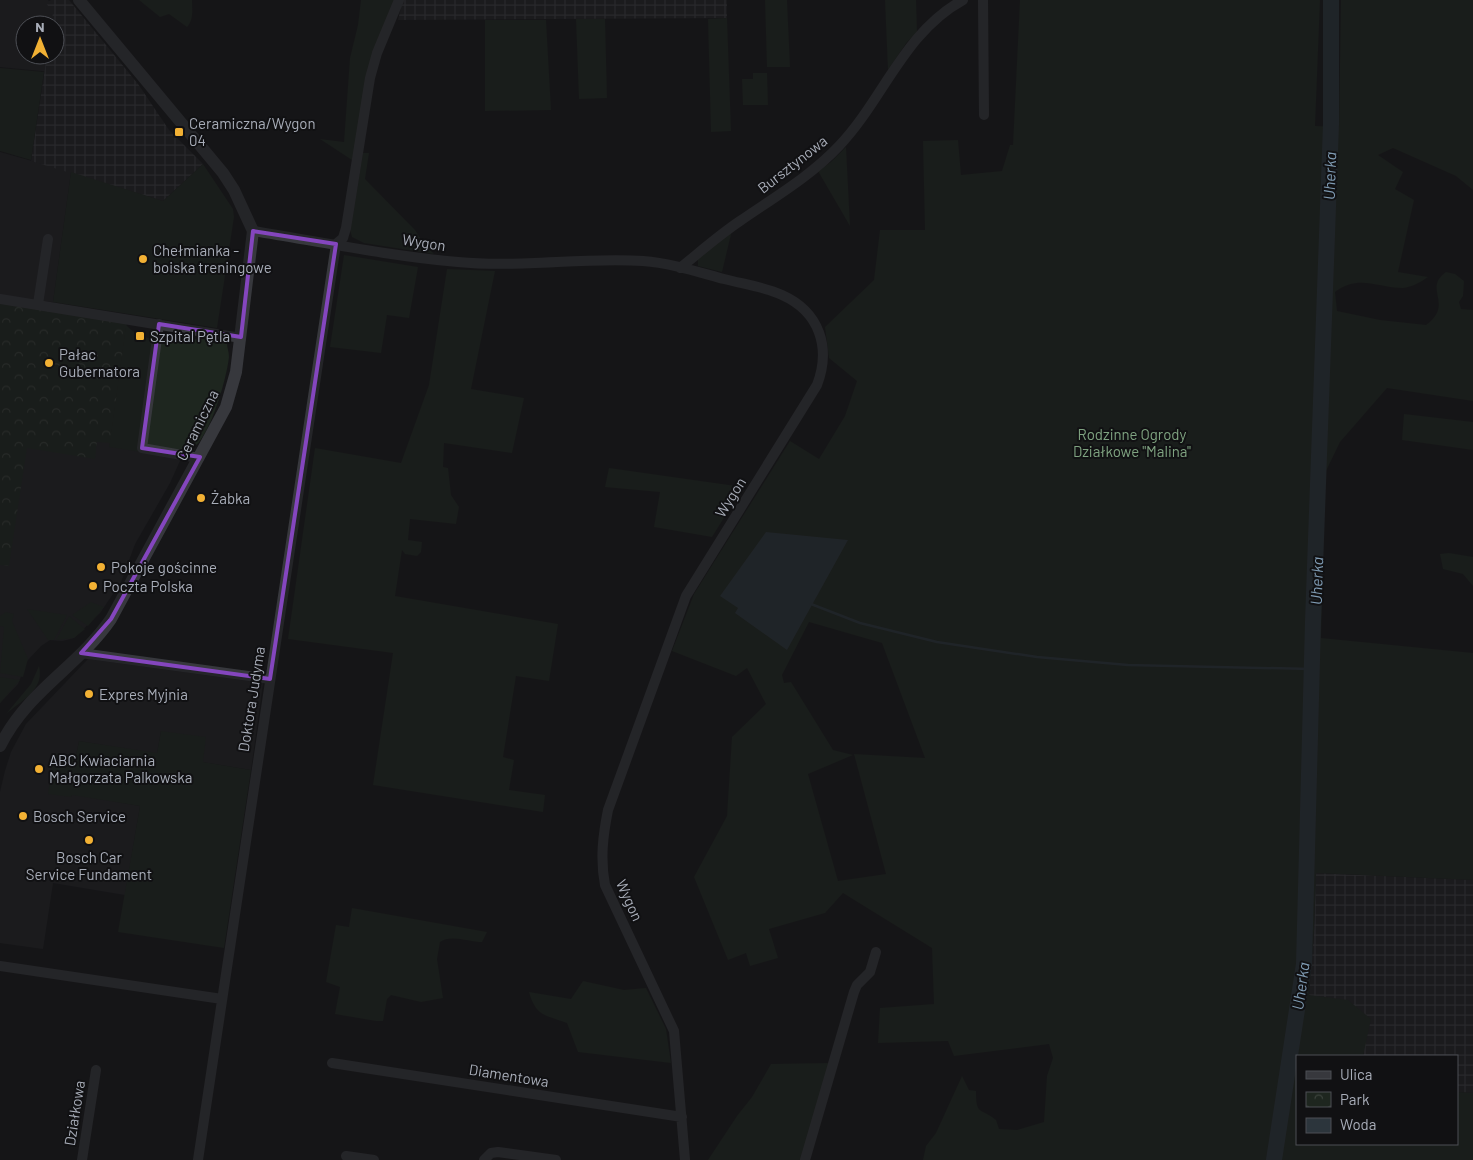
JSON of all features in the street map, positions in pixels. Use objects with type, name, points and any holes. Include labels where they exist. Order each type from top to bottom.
[{"type":"street","points":[[79,0],[223,173],[234,190],[253,231]]},
{"type":"street","points":[[336,244],[343,238],[346,228],[370,78],[377,53],[399,0]]},
{"type":"street","name":"Bursztynowa","points":[[680,268],[737,223],[824,162],[853,130],[915,40],[942,14],[963,0]]},
{"type":"street","points":[[983,0],[984,115]]},
{"type":"street","name":"Wygon","points":[[253,231],[466,263],[645,261],[777,292],[793,300],[810,315],[817,325],[822,340],[824,358],[817,386],[686,596],[608,810],[604,830],[602,868],[605,885],[674,1032],[685,1160]]},
{"type":"street","name":"Ceramiczna","points":[[0,746],[21,711],[81,653],[111,619],[223,416],[231,396],[241,338],[253,231]]},
{"type":"street","points":[[38,304],[48,239]]},
{"type":"street","name":"Doktora Judyma","points":[[198,1160],[336,244]]},
{"type":"street","points":[[0,300],[38,304],[241,338]]},
{"type":"street","points":[[159,324],[142,448],[199,458]]},
{"type":"street","points":[[81,653],[270,679]]},
{"type":"street","points":[[805,1160],[854,992],[870,972],[876,952]]},
{"type":"street","points":[[0,966],[222,999]]},
{"type":"street","name":"Diamentowa","points":[[332,1063],[682,1117]]},
{"type":"street","name":"Działkowa","points":[[82,1160],[96,1070]]},
{"type":"street","points":[[484,1160],[491,1153],[498,1152],[556,1160]]},
{"type":"street","points":[[346,1156],[374,1160]]},
{"type":"highlighted area","points":[[253,231],[336,244],[270,679],[81,653],[111,619],[200,457],[142,448],[159,324],[241,337]]},
{"type":"shaded area","points":[[0,0],[48,0],[59,15],[15,15],[15,65],[53,65],[52,72],[0,67]]},
{"type":"shaded area","points":[[51,0],[69,0],[138,84],[169,130],[203,164],[163,201],[31,161],[45,65],[65,65],[65,15],[53,15],[46,3]]},
{"type":"shaded area","points":[[403,0],[727,0],[727,18],[398,20]]},
{"type":"shaded area","points":[[0,152],[71,172],[53,302],[0,297]]},
{"type":"shaded area","points":[[0,302],[94,433],[187,445],[170,483],[135,544],[121,582],[100,613],[74,638],[62,641],[50,640],[41,646],[27,661],[18,684],[0,703]]},
{"type":"shaded area","points":[[88,659],[263,683],[251,770],[202,762],[161,731],[157,754],[79,741],[71,797],[72,794],[140,806],[125,895],[53,883],[43,949],[0,943],[0,792],[5,771],[11,752],[26,724]]},
{"type":"shaded area","points":[[1316,873],[1473,880],[1473,1093],[1458,1092],[1458,1055],[1363,1055],[1364,1053],[1309,995]]},
{"type":"green space","points":[[139,0],[192,0],[191,21],[187,27],[169,14],[160,17]]},
{"type":"green space","points":[[361,0],[396,0],[352,160],[320,139],[344,142],[350,58],[358,25]]},
{"type":"green space","points":[[765,0],[787,0],[790,67],[767,67]]},
{"type":"green space","points":[[885,0],[916,0],[917,32],[907,42],[888,70]]},
{"type":"green space","name":"Rodzinne Ogrody Działkowe \"Malina\"","points":[[1020,0],[1320,0],[1315,126],[1339,127],[1341,0],[1473,0],[1473,190],[1456,176],[1393,148],[1378,155],[1403,172],[1395,189],[1414,200],[1398,272],[1428,277],[1410,287],[1403,288],[1360,283],[1352,284],[1335,292],[1337,311],[1380,320],[1426,325],[1438,310],[1437,284],[1439,278],[1446,272],[1455,274],[1464,281],[1463,296],[1459,302],[1461,309],[1473,310],[1473,401],[1387,388],[1340,442],[1325,473],[1321,638],[1473,653],[1473,880],[1316,873],[1309,995],[1348,1000],[1371,1019],[1363,1055],[1296,1055],[1296,1145],[1458,1145],[1458,1092],[1473,1093],[1473,1160],[923,1160],[926,1146],[936,1133],[962,1076],[969,1090],[976,1091],[978,1108],[996,1120],[999,1129],[1017,1130],[1044,1122],[1047,1076],[1053,1058],[1049,1044],[954,1056],[948,1041],[878,1043],[880,1008],[934,1004],[932,948],[843,893],[825,913],[769,929],[778,958],[750,966],[746,953],[728,960],[694,877],[727,816],[732,737],[766,704],[747,668],[736,676],[672,651],[694,594],[790,441],[819,459],[845,416],[857,381],[829,358],[825,327],[874,280],[880,230],[925,230],[923,141],[958,140],[961,175],[1002,171],[1010,145],[1013,145]],"holes":[[[809,622],[882,643],[925,758],[854,754],[886,874],[838,881],[808,774],[853,755],[833,750],[791,682],[784,683],[782,675]]]},
{"type":"green space","points":[[727,18],[731,131],[711,132],[708,19]]},
{"type":"green space","points":[[576,19],[605,19],[607,98],[579,99]]},
{"type":"green space","points":[[485,20],[546,20],[551,110],[485,111]]},
{"type":"green space","points":[[0,68],[44,72],[31,160],[0,151]]},
{"type":"green space","points":[[753,73],[767,73],[768,105],[743,105],[742,79],[753,79]]},
{"type":"green space","points":[[846,147],[850,226],[818,171],[831,162]]},
{"type":"green space","points":[[363,153],[369,153],[365,179],[415,230],[424,244],[434,254],[364,243],[352,237],[350,230]]},
{"type":"green space","name":"Chełmianka - boiska treningowe","points":[[203,164],[233,209],[234,217],[217,328],[53,302],[71,172],[163,201]]},
{"type":"green space","points":[[732,230],[722,272],[698,266],[698,259]]},
{"type":"green space","points":[[344,255],[418,267],[409,318],[387,315],[381,353],[330,347]]},
{"type":"green space","points":[[447,269],[495,271],[471,389],[524,398],[512,453],[444,443],[443,467],[448,468],[451,495],[459,507],[456,524],[410,519],[408,540],[422,542],[421,552],[417,556],[405,554],[402,550],[395,596],[558,624],[549,681],[516,676],[503,757],[514,760],[509,790],[545,795],[543,812],[373,785],[393,653],[288,639],[315,448],[401,463],[429,385]]},
{"type":"green space","points":[[0,302],[127,320],[110,443],[97,442],[95,459],[27,448],[9,566],[0,565]]},
{"type":"green space","points":[[126,325],[136,333],[148,338],[161,340],[202,339],[227,343],[228,366],[216,409],[203,436],[189,450],[186,459],[109,447]]},
{"type":"green space","points":[[1404,414],[1473,422],[1473,450],[1402,440]]},
{"type":"green space","points":[[609,468],[743,487],[712,537],[654,527],[660,492],[605,487]]},
{"type":"green space","points":[[1449,553],[1473,557],[1473,586],[1463,574],[1443,569],[1440,554]]},
{"type":"green space","points":[[91,602],[104,607],[88,626],[72,615]]},
{"type":"green space","points":[[27,609],[67,615],[54,640],[48,640]]},
{"type":"green space","points":[[6,612],[14,614],[12,621],[28,659],[23,677],[0,673],[4,627],[0,626],[0,616]]},
{"type":"green space","points":[[69,616],[85,629],[74,638],[56,640]]},
{"type":"green space","points":[[39,666],[40,674],[35,688],[25,699],[6,714],[31,684]]},
{"type":"green space","points":[[0,677],[20,680],[0,703]]},
{"type":"green space","points":[[161,731],[206,737],[203,762],[251,770],[224,948],[118,932],[140,806],[72,795],[71,797],[48,794],[54,753],[76,756],[79,741],[157,753]]},
{"type":"green space","points":[[352,908],[487,932],[482,942],[455,938],[440,942],[437,959],[443,998],[421,1002],[391,995],[387,999],[383,1021],[335,1014],[340,987],[326,982],[336,925],[349,927]]},
{"type":"green space","points":[[583,981],[624,990],[646,988],[666,1029],[671,1063],[578,1052],[567,1023],[539,1011],[529,992],[571,999]]},
{"type":"green space","points":[[830,1063],[803,1160],[708,1160],[752,1097],[771,1064]]},
{"type":"water","points":[[766,532],[848,540],[787,650],[735,613],[738,608],[720,596]]},
{"type":"waterway","name":"Uherka","points":[[1274,1160],[1304,964],[1313,622],[1331,124],[1331,0]]},
{"type":"waterway","points":[[811,604],[860,623],[937,642],[1037,657],[1128,665],[1312,669]]},
{"type":"place","name":"Ceramiczna/Wygon 04","points":[[179,132]]},
{"type":"place","name":"Chełmianka - boiska treningowe","points":[[143,259]]},
{"type":"place","name":"Szpital Pętla","points":[[140,336]]},
{"type":"place","name":"Pałac Gubernatora","points":[[49,363]]},
{"type":"place","name":"Żabka","points":[[201,498]]},
{"type":"place","name":"Pokoje gościnne","points":[[101,567]]},
{"type":"place","name":"Poczta Polska","points":[[93,586]]},
{"type":"place","name":"Expres Myjnia","points":[[89,694]]},
{"type":"place","name":"ABC Kwiaciarnia Małgorzata Palkowska","points":[[39,769]]},
{"type":"place","name":"Bosch Service","points":[[23,816]]},
{"type":"place","name":"Bosch Car Service Fundament","points":[[89,840]]}]
